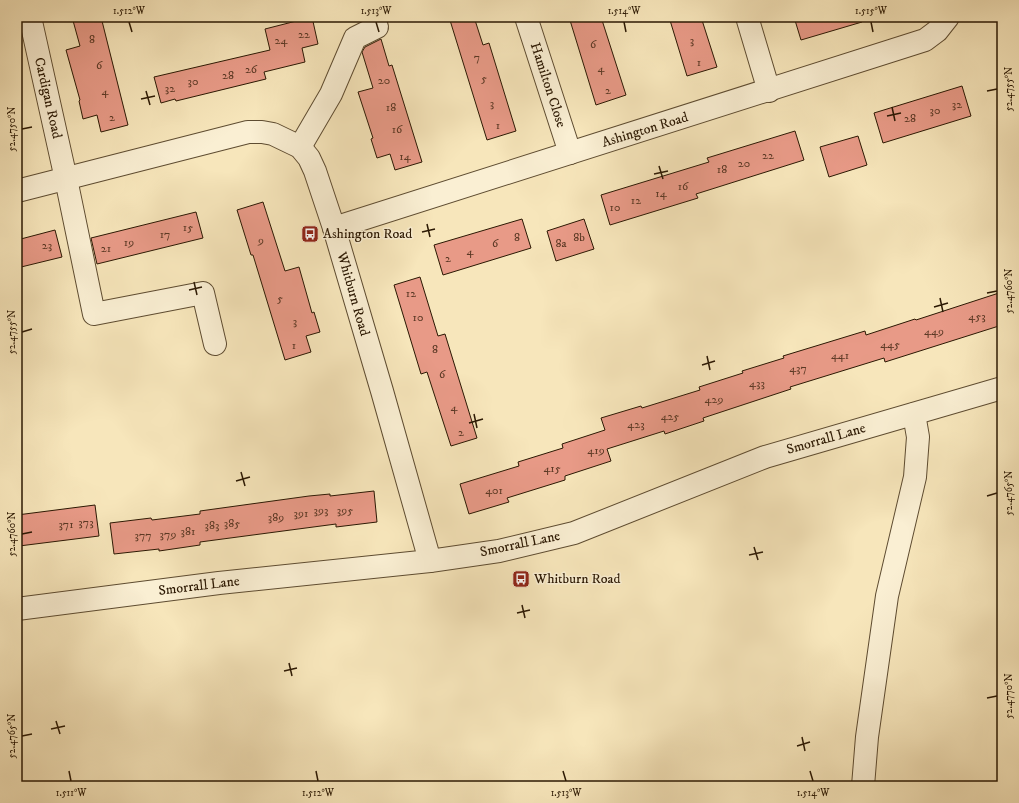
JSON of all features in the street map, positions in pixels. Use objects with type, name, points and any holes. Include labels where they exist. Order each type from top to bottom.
[{"type":"street","name":"Cardigan Road","points":[[30,17],[94,314],[203,293],[215,344]]},
{"type":"street","name":"Hamilton Close","points":[[526,17],[570,153]]},
{"type":"street","points":[[747,17],[769,91]]},
{"type":"street","name":"Ashington Road","points":[[334,228],[769,91],[925,40],[937,31],[948,17]]},
{"type":"street","points":[[300,147],[331,94],[355,38],[377,27]]},
{"type":"street","name":"Whitburn Road","points":[[17,191],[248,132],[273,134],[287,139],[300,147],[309,158],[316,171],[334,228],[430,561]]},
{"type":"street","name":"Smorrall Lane","points":[[17,609],[219,583],[430,561],[499,551],[574,532],[764,457],[1002,388]]},
{"type":"street","points":[[863,786],[867,737],[887,596],[915,478],[918,437],[914,414]]},
{"type":"building","points":[[72,17],[101,17],[128,125],[101,132],[97,115],[83,119],[80,100],[66,50],[80,46]]},
{"type":"building","points":[[312,17],[318,44],[302,48],[305,62],[264,72],[266,79],[176,101],[175,99],[161,103],[154,77],[270,50],[265,29]]},
{"type":"building","points":[[449,17],[474,17],[483,45],[489,43],[516,131],[487,140]]},
{"type":"building","points":[[569,17],[601,17],[626,95],[596,105]]},
{"type":"building","points":[[669,17],[701,17],[717,67],[687,76]]},
{"type":"building","points":[[794,17],[861,17],[862,22],[801,40]]},
{"type":"building","points":[[381,39],[389,66],[392,65],[422,162],[395,170],[390,154],[377,158],[371,139],[373,138],[358,92],[373,88],[362,52],[365,47]]},
{"type":"building","points":[[962,86],[971,116],[883,143],[874,113]]},
{"type":"building","points":[[795,131],[804,160],[696,194],[698,198],[610,225],[601,195],[709,162],[707,158]]},
{"type":"building","points":[[858,136],[867,165],[829,177],[820,147]]},
{"type":"building","points":[[263,202],[285,271],[299,267],[312,313],[314,312],[320,332],[306,336],[311,352],[285,360],[253,255],[251,255],[237,210]]},
{"type":"building","points":[[196,212],[203,238],[97,264],[91,238]]},
{"type":"building","points":[[522,219],[531,248],[443,275],[434,245]]},
{"type":"building","points":[[584,219],[594,249],[556,261],[547,231]]},
{"type":"building","points":[[55,230],[62,257],[17,268],[17,240]]},
{"type":"building","points":[[420,277],[438,336],[445,334],[477,438],[451,446],[427,372],[421,374],[394,285]]},
{"type":"building","points":[[1002,292],[1002,325],[885,362],[884,358],[790,387],[791,389],[703,418],[704,421],[665,434],[664,431],[607,449],[611,461],[565,476],[565,480],[507,498],[509,502],[469,514],[460,484],[519,466],[518,462],[563,448],[562,444],[605,430],[601,418],[641,406],[642,408],[700,390],[699,387],[743,373],[742,371],[784,358],[783,356],[865,331],[866,335]]},
{"type":"building","points":[[374,491],[377,522],[336,527],[336,524],[200,542],[200,545],[159,551],[159,549],[114,554],[110,523],[200,514],[200,511],[309,496],[330,494],[330,496]]},
{"type":"building","points":[[95,505],[99,536],[19,546],[17,515]]},
{"type":"place","name":"Ashington Road","points":[[310,234]]},
{"type":"place","name":"Whitburn Road","points":[[521,579]]}]
